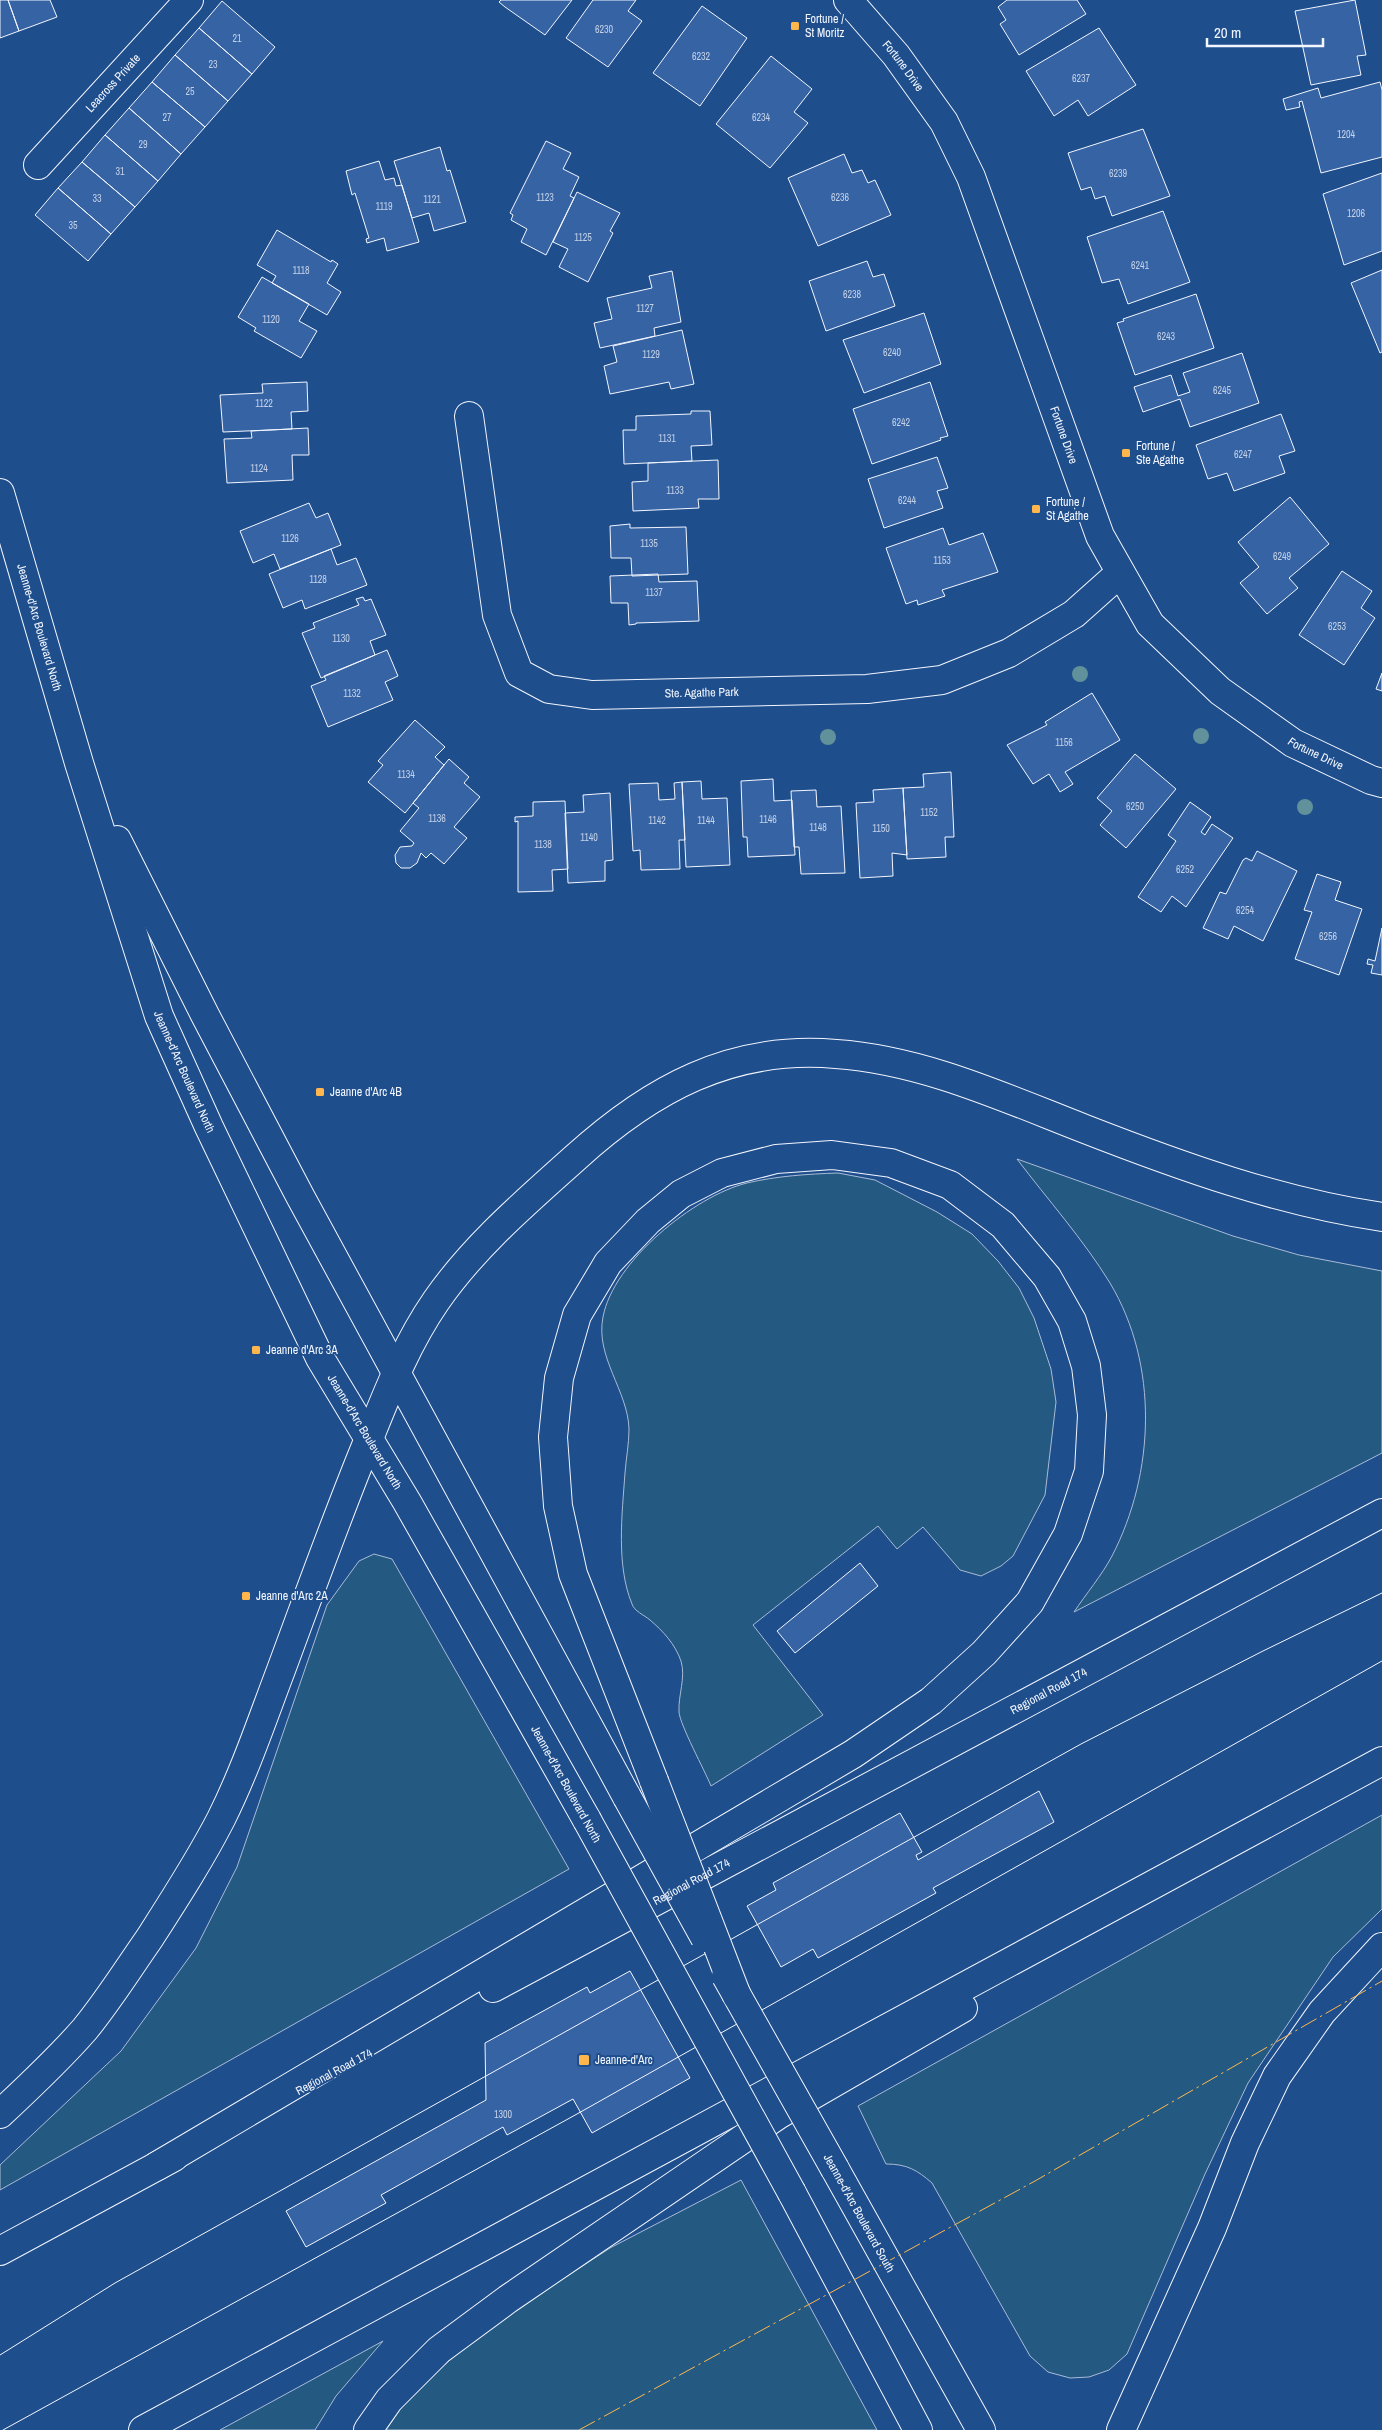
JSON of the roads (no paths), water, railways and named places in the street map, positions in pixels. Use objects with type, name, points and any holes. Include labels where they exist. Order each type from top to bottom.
[{"type":"main road","name":"Leacross Private","points":[[38,165],[189,0]]},
{"type":"main road","name":"Fortune Drive","points":[[848,0],[896,54],[944,122],[971,177],[1097,526],[1120,573],[1150,624],[1220,691],[1293,743],[1371,780],[1382,783]]},
{"type":"main road","name":"Ste. Agathe Park","points":[[468,416],[496,616],[519,673],[550,689],[592,695],[612,695],[867,689],[942,680],[1017,648],[1074,614],[1120,573]]},
{"type":"main road","name":"Jeanne-d'Arc Boulevard North","points":[[0,493],[79,763],[159,1016],[208,1127],[320,1358],[407,1502],[587,1820],[696,2016],[918,2430]]},
{"type":"main road","name":"Jeanne-d'Arc Boulevard North","points":[[79,763],[237,1076],[354,1296],[397,1370],[436,1447],[737,1996]]},
{"type":"main road","points":[[0,2114],[83,2030],[119,1984],[178,1895],[222,1818],[256,1735],[349,1485],[397,1370],[414,1335],[437,1298],[474,1254],[520,1207],[590,1144],[641,1105],[683,1081],[731,1062],[780,1052],[839,1054],[911,1067],[978,1088],[1133,1148],[1269,1192],[1382,1216]]},
{"type":"main road","points":[[158,2166],[853,1754],[931,1701],[984,1653],[1030,1602],[1068,1534],[1089,1471],[1092,1416],[1086,1366],[1072,1321],[1047,1277],[1003,1225],[950,1186],[891,1163],[832,1155],[776,1159],[722,1173],[682,1194],[648,1221],[608,1262],[578,1315],[559,1378],[553,1437],[558,1506],[573,1574],[654,1781],[737,1996]]},
{"type":"main road","name":"Regional Road 174","points":[[0,2251],[1382,1513]]},
{"type":"main road","points":[[143,2430],[1381,1762]]},
{"type":"main road","points":[[368,2430],[389,2400],[439,2350],[508,2299],[778,2115],[1058,1953],[1381,1762]]},
{"type":"main road","points":[[1121,2430],[1212,2228],[1245,2143],[1277,2076],[1322,2012],[1382,1946]]},
{"type":"main road","name":"Jeanne-d'Arc Boulevard South","points":[[737,1996],[981,2430]]},
{"type":"tram line","points":[[0,2355],[115,2283],[1081,1744],[1263,1651],[1382,1593]]},
{"type":"tram line","points":[[3,2430],[577,2114],[1382,1661]]},
{"type":"place","name":"Fortune / St Moritz","points":[[795,26]]},
{"type":"place","name":"Fortune / Ste Agathe","points":[[1126,453]]},
{"type":"place","name":"Fortune / St Agathe","points":[[1036,509]]},
{"type":"place","name":"Jeanne d'Arc 4B","points":[[320,1092]]},
{"type":"place","name":"Jeanne d'Arc 3A","points":[[256,1350]]},
{"type":"place","name":"Jeanne d'Arc 2A","points":[[246,1596]]},
{"type":"place","name":"Jeanne-d'Arc","points":[[584,2060]]}]
